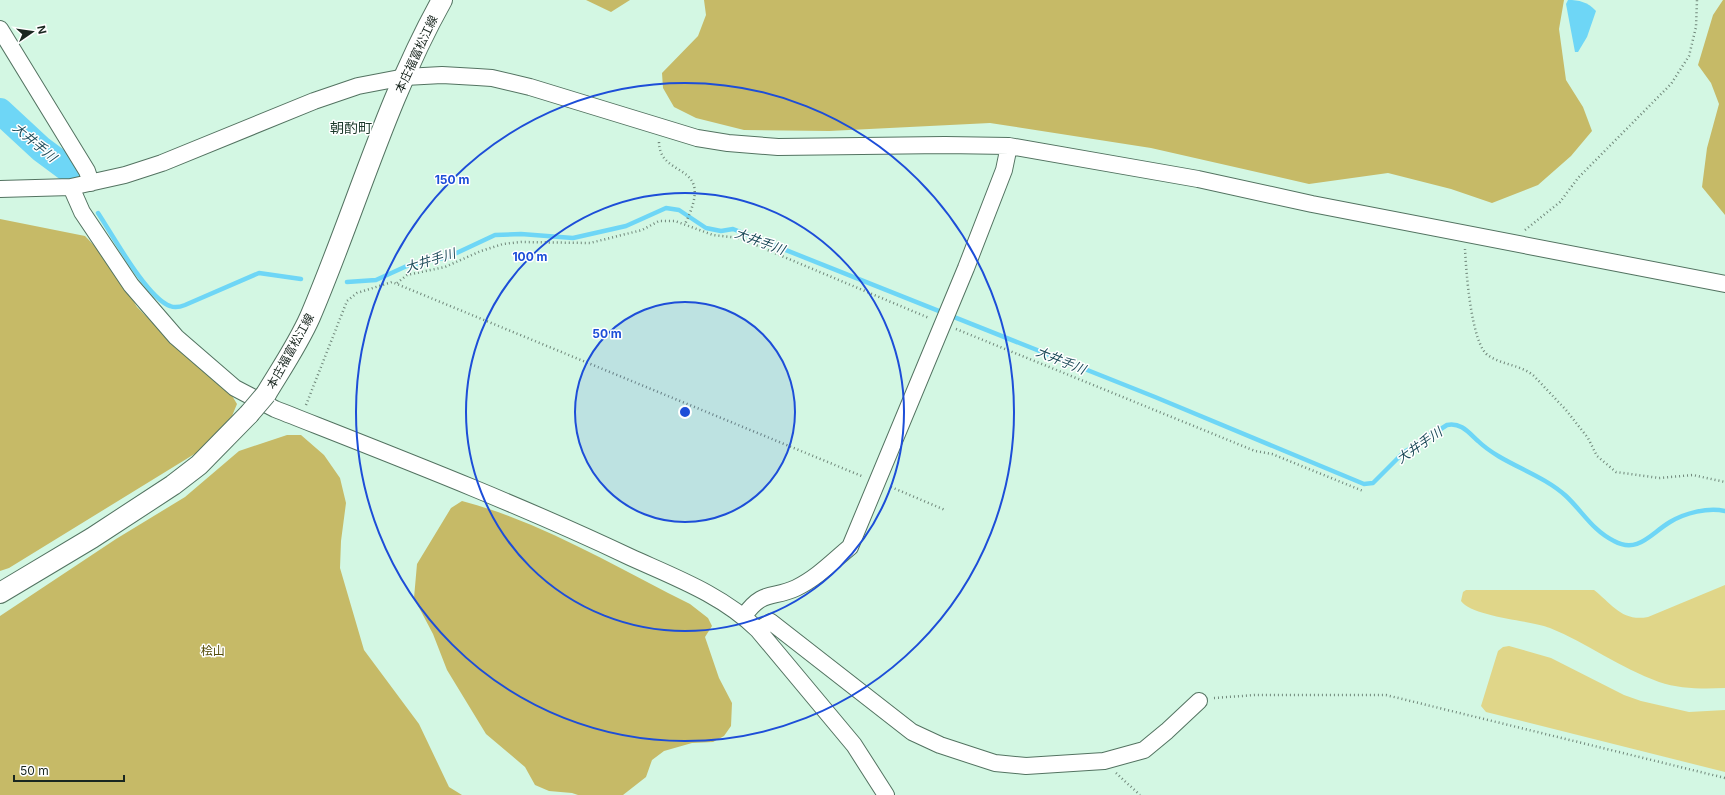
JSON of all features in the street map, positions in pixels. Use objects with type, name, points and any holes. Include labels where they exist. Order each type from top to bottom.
[{"type":"main road","name":"本庄福富松江線","points":[[0,593],[92,538],[172,485],[199,464],[249,414],[266,394],[309,318],[380,134],[426,29],[442,0]]},
{"type":"street","points":[[0,29],[87,171],[91,183]]},
{"type":"street","points":[[0,190],[71,187],[125,175],[162,163],[300,107],[358,86],[404,77],[442,75],[492,78],[530,87],[697,138],[750,146],[1009,146],[1198,179],[1312,204],[1463,232],[1725,284]]},
{"type":"street","points":[[744,616],[752,605],[768,595],[795,588],[818,574],[850,547],[881,483],[1004,170],[1009,146]]},
{"type":"street","points":[[71,187],[82,212],[132,285],[176,337],[235,388],[275,409],[555,521],[705,592],[744,616],[758,630],[854,745],[886,795]]},
{"type":"street","points":[[758,630],[771,622],[912,732],[940,745],[995,763],[1026,766],[1104,762],[1144,750],[1199,701]]},
{"type":"path","points":[[1518,243],[1521,233],[1560,202],[1578,178],[1671,84],[1689,56],[1696,27],[1697,0]]},
{"type":"path","points":[[659,141],[660,151],[669,164],[687,174],[694,183],[695,195],[692,209],[685,224]]},
{"type":"path","points":[[397,283],[407,275],[445,267],[481,251],[502,244],[521,242],[590,243],[642,230],[659,221],[675,221],[712,235],[739,238],[945,317],[1248,448],[1266,454],[1272,454],[1363,491]]},
{"type":"path","points":[[1463,232],[1470,303],[1480,344],[1487,355],[1528,371],[1534,376],[1566,410],[1584,432],[1597,456],[1616,472],[1659,478],[1693,475],[1725,482]]},
{"type":"path","points":[[300,419],[347,301],[357,293],[385,283],[397,283],[945,510]]},
{"type":"path","points":[[1199,701],[1221,697],[1255,695],[1386,695],[1725,778]]},
{"type":"path","points":[[1104,762],[1140,795]]},
{"type":"shaded area","points":[[1725,585],[1725,688],[1692,688],[1659,682],[1631,670],[1550,628],[1477,611],[1461,601],[1463,592],[1466,590],[1594,590],[1618,611],[1631,617],[1639,618],[1648,617]]},
{"type":"shaded area","points":[[1509,646],[1551,658],[1624,695],[1641,701],[1689,712],[1725,710],[1725,772],[1486,712],[1481,706],[1498,651],[1503,647]]},
{"type":"green space","points":[[586,0],[630,0],[611,12]]},
{"type":"green space","points":[[704,0],[1564,0],[1559,29],[1566,80],[1583,107],[1592,131],[1571,156],[1538,185],[1492,203],[1451,189],[1388,173],[1309,184],[1151,148],[990,123],[829,131],[744,130],[696,118],[674,107],[663,88],[662,73],[698,36],[706,15]]},
{"type":"green space","points":[[1723,0],[1725,0],[1725,215],[1702,187],[1707,148],[1719,104],[1711,83],[1698,65],[1713,15]]},
{"type":"green space","points":[[0,219],[85,236],[110,262],[137,307],[168,338],[228,389],[237,404],[232,416],[201,450],[9,568],[0,571]]},
{"type":"green space","name":"桧山","points":[[287,435],[301,435],[324,455],[340,478],[346,503],[341,541],[340,568],[364,650],[419,724],[449,787],[462,795],[0,795],[0,616],[116,539],[185,497],[239,451]]},
{"type":"green space","points":[[462,501],[521,521],[578,546],[690,604],[708,618],[712,626],[705,637],[719,678],[732,703],[731,726],[724,736],[713,742],[692,743],[664,751],[652,760],[646,777],[623,795],[578,795],[549,791],[535,785],[525,767],[486,734],[447,670],[433,634],[414,598],[417,564],[451,508]]},
{"type":"water","points":[[1568,0],[1583,2],[1590,5],[1596,11],[1587,37],[1578,52],[1575,52],[1566,4]]},
{"type":"waterway","name":"大井手川","points":[[0,111],[41,149],[72,172]]},
{"type":"waterway","name":"大井手川","points":[[347,282],[376,280],[409,265],[448,257],[495,235],[521,234],[573,238],[626,226],[666,208],[679,210],[706,228],[721,231],[733,229],[1155,397],[1364,484],[1373,483],[1403,453],[1447,425],[1452,424],[1464,429],[1498,456],[1556,488],[1566,496],[1600,532],[1622,544],[1630,545],[1644,541],[1670,522],[1683,516],[1704,510],[1725,511]]},
{"type":"waterway","name":"大井手川","points":[[98,213],[141,279],[161,301],[172,307],[185,305],[259,273],[301,279]]},
{"type":"district","name":"朝酌町","points":[[351,127]]}]
